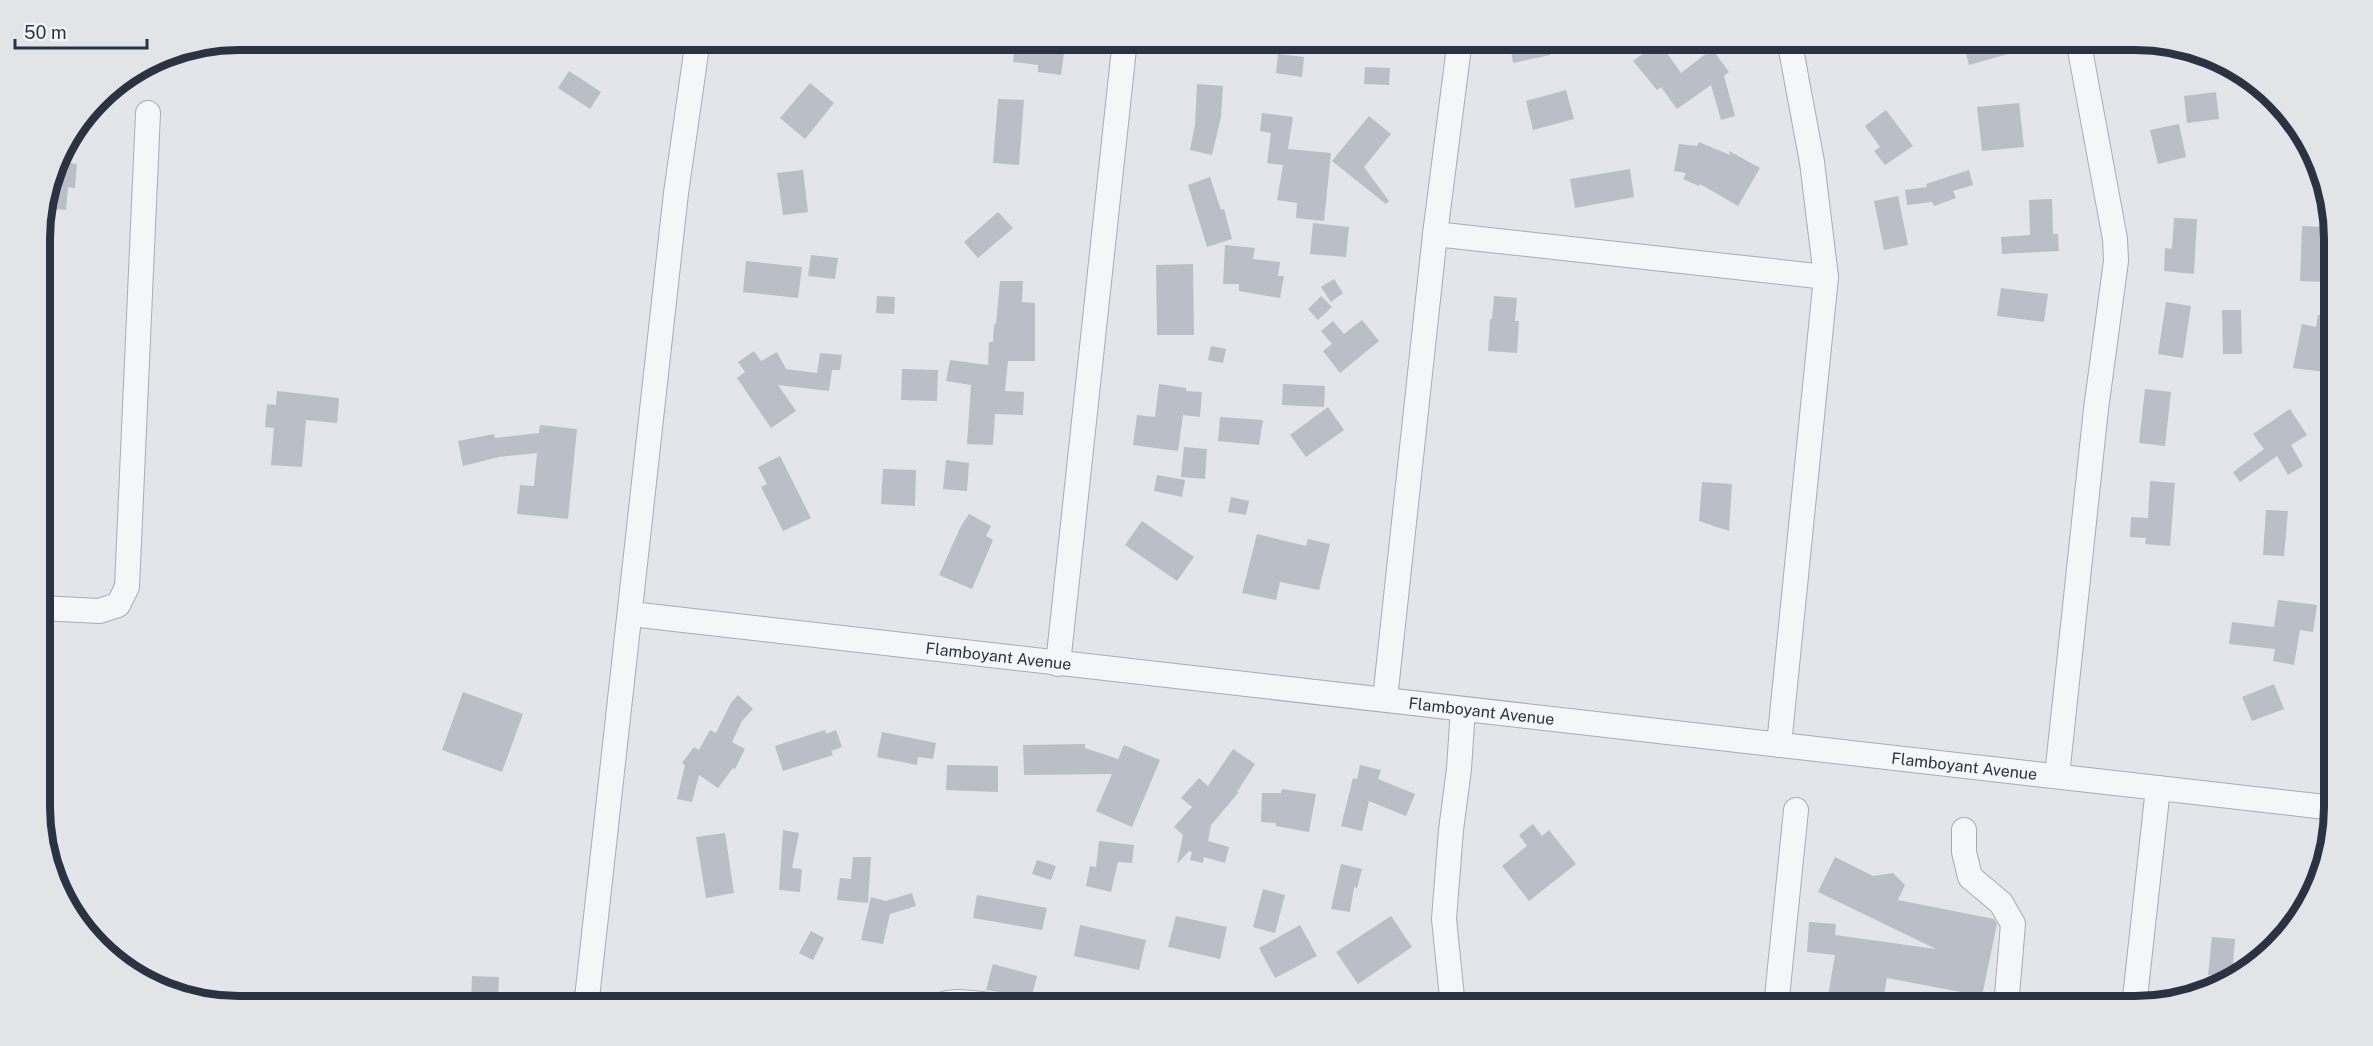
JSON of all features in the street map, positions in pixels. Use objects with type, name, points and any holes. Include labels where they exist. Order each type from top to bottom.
[{"type":"street","points":[[587,996],[676,193],[696,50]]},
{"type":"street","points":[[1058,664],[1124,50]]},
{"type":"street","points":[[1385,699],[1435,234],[1460,50]]},
{"type":"street","points":[[1779,745],[1826,278],[1812,162],[1791,50]]},
{"type":"street","points":[[2058,776],[2096,409],[2116,261],[2115,239],[2080,50]]},
{"type":"street","points":[[50,609],[99,611],[118,605],[127,586],[148,113]]},
{"type":"street","points":[[1435,234],[1826,278]]},
{"type":"street","name":"Flamboyant Avenue","points":[[631,614],[2324,807]]},
{"type":"street","points":[[1452,996],[1444,919],[1450,830],[1459,769],[1463,709]]},
{"type":"street","points":[[2135,996],[2158,788]]},
{"type":"street","points":[[1777,996],[1796,810]]},
{"type":"street","points":[[1964,830],[1964,852],[1970,877],[2001,903],[2013,924],[2007,996]]},
{"type":"building","points":[[1015,50],[1064,50],[1061,75],[1038,72],[1038,65],[1013,62]]},
{"type":"building","points":[[1203,50],[1245,50],[1244,54]]},
{"type":"building","points":[[1511,50],[1549,50],[1550,55],[1513,63]]},
{"type":"building","points":[[1648,50],[1665,50],[1681,73],[1713,50],[1729,72],[1724,76],[1735,116],[1721,120],[1711,85],[1677,109],[1661,87],[1657,90],[1633,61]]},
{"type":"building","points":[[1965,50],[2007,50],[2008,54],[1969,65]]},
{"type":"building","points":[[1278,54],[1304,57],[1302,77],[1276,73]]},
{"type":"building","points":[[1365,67],[1390,68],[1389,85],[1364,84]]},
{"type":"building","points":[[569,71],[601,92],[590,109],[558,88]]},
{"type":"building","points":[[810,83],[834,103],[805,139],[780,118]]},
{"type":"building","points":[[1197,84],[1223,86],[1221,117],[1212,155],[1190,150],[1195,125]]},
{"type":"building","points":[[1566,90],[1574,119],[1533,130],[1526,101]]},
{"type":"building","points":[[2216,92],[2219,119],[2187,123],[2184,96]]},
{"type":"building","points":[[998,99],[1024,100],[1019,165],[993,163]]},
{"type":"building","points":[[2019,103],[2024,147],[1982,151],[1977,107]]},
{"type":"building","points":[[1886,110],[1913,146],[1885,165],[1874,151],[1880,147],[1865,126]]},
{"type":"building","points":[[1262,113],[1293,117],[1288,149],[1331,153],[1324,221],[1296,218],[1297,203],[1277,200],[1283,165],[1267,163],[1271,133],[1260,131]]},
{"type":"building","points":[[1369,116],[1391,134],[1364,167],[1389,201],[1386,204],[1332,161]]},
{"type":"building","points":[[2179,124],[2186,157],[2158,164],[2150,130]]},
{"type":"building","points":[[1699,142],[1730,155],[1729,151],[1760,168],[1738,206],[1700,184],[1699,186],[1683,179],[1686,173],[1674,171],[1679,144],[1697,146]]},
{"type":"building","points":[[71,152],[70,163],[77,164],[75,188],[68,187],[66,210],[52,209],[64,166]]},
{"type":"building","points":[[1630,169],[1634,197],[1575,208],[1570,179]]},
{"type":"building","points":[[803,170],[808,212],[783,215],[777,173]]},
{"type":"building","points":[[1969,170],[1973,185],[1953,191],[1956,198],[1934,206],[1932,202],[1907,205],[1905,190],[1927,187],[1926,184]]},
{"type":"building","points":[[1210,177],[1221,210],[1224,209],[1232,239],[1207,247],[1188,185]]},
{"type":"building","points":[[1898,196],[1908,245],[1884,250],[1874,201]]},
{"type":"building","points":[[2052,199],[2053,234],[2058,234],[2059,251],[2002,254],[2001,237],[2030,235],[2029,200]]},
{"type":"building","points":[[998,212],[1013,228],[978,258],[964,242]]},
{"type":"building","points":[[2174,218],[2197,219],[2194,274],[2164,271],[2165,248],[2172,249]]},
{"type":"building","points":[[1313,223],[1349,227],[1346,257],[1310,254]]},
{"type":"building","points":[[2302,226],[2323,227],[2324,282],[2300,281]]},
{"type":"building","points":[[1225,245],[1255,248],[1253,259],[1280,262],[1278,276],[1284,276],[1280,298],[1239,291],[1239,284],[1223,284]]},
{"type":"building","points":[[811,255],[838,258],[835,279],[808,276]]},
{"type":"building","points":[[746,261],[802,267],[798,298],[743,292]]},
{"type":"building","points":[[1193,264],[1194,335],[1157,335],[1156,265]]},
{"type":"building","points":[[1334,279],[1343,293],[1331,302],[1321,287]]},
{"type":"building","points":[[1000,281],[1023,281],[1022,302],[1035,303],[1035,361],[1008,361],[1005,391],[1024,392],[1023,415],[995,414],[993,445],[967,444],[971,385],[946,381],[950,360],[988,365],[989,342],[993,342]]},
{"type":"building","points":[[2001,288],[2048,294],[2044,322],[1997,316]]},
{"type":"building","points":[[877,296],[895,297],[894,314],[876,313]]},
{"type":"building","points":[[1321,296],[1332,307],[1318,320],[1308,309]]},
{"type":"building","points":[[1494,296],[1517,298],[1515,321],[1519,321],[1517,353],[1488,351]]},
{"type":"building","points":[[2166,302],[2191,306],[2183,358],[2158,354]]},
{"type":"building","points":[[2222,310],[2241,310],[2242,354],[2223,354]]},
{"type":"building","points":[[2318,315],[2324,316],[2324,372],[2293,368],[2302,324],[2316,327]]},
{"type":"building","points":[[1362,320],[1379,341],[1340,373],[1323,351],[1332,344],[1321,331],[1333,321],[1344,334]]},
{"type":"building","points":[[1211,346],[1226,349],[1223,363],[1208,360]]},
{"type":"building","points":[[754,351],[761,361],[777,352],[786,369],[817,373],[820,353],[842,355],[840,370],[832,370],[829,391],[778,385],[796,411],[771,428],[737,378],[745,372],[738,362]]},
{"type":"building","points":[[902,369],[938,370],[937,401],[901,400]]},
{"type":"building","points":[[1159,384],[1186,388],[1186,391],[1202,392],[1200,417],[1183,415],[1178,451],[1133,445],[1137,415],[1155,417]]},
{"type":"building","points":[[1283,384],[1325,386],[1324,407],[1282,405]]},
{"type":"building","points":[[2145,389],[2171,392],[2165,446],[2139,443]]},
{"type":"building","points":[[277,391],[339,398],[337,423],[306,420],[302,467],[271,465],[274,428],[265,427],[267,404],[276,405]]},
{"type":"building","points":[[1328,407],[1344,430],[1306,457],[1290,435]]},
{"type":"building","points":[[2290,409],[2307,435],[2291,445],[2303,466],[2288,475],[2277,456],[2240,482],[2233,472],[2264,449],[2253,434]]},
{"type":"building","points":[[1220,417],[1263,420],[1259,445],[1218,441]]},
{"type":"building","points":[[540,425],[577,429],[568,519],[517,514],[520,485],[534,486],[537,453],[499,457],[463,466],[458,441],[494,434],[495,438],[539,433]]},
{"type":"building","points":[[1184,447],[1207,449],[1205,479],[1181,477]]},
{"type":"building","points":[[780,456],[811,518],[783,531],[761,487],[767,484],[758,467]]},
{"type":"building","points":[[946,460],[969,463],[967,491],[943,489]]},
{"type":"building","points":[[883,469],[916,470],[915,506],[881,504]]},
{"type":"building","points":[[1157,475],[1185,480],[1182,497],[1154,491]]},
{"type":"building","points":[[2150,481],[2175,483],[2170,546],[2145,544],[2146,538],[2130,537],[2131,517],[2148,518]]},
{"type":"building","points":[[1702,482],[1732,484],[1729,531],[1699,521]]},
{"type":"building","points":[[1231,497],[1249,501],[1246,515],[1228,512]]},
{"type":"building","points":[[2266,510],[2288,511],[2284,556],[2263,555]]},
{"type":"building","points":[[969,514],[991,526],[986,536],[993,540],[972,589],[939,575],[961,526]]},
{"type":"building","points":[[1142,521],[1194,557],[1177,581],[1125,545]]},
{"type":"building","points":[[1257,534],[1306,546],[1308,539],[1330,544],[1319,590],[1280,582],[1276,600],[1242,593]]},
{"type":"building","points":[[2278,600],[2317,605],[2313,632],[2300,630],[2294,665],[2273,661],[2275,649],[2229,644],[2232,622],[2274,627]]},
{"type":"building","points":[[2274,684],[2284,709],[2252,721],[2242,697]]},
{"type":"building","points":[[463,692],[523,714],[502,772],[442,750]]},
{"type":"building","points":[[738,695],[753,709],[742,721],[732,742],[745,749],[735,769],[733,768],[718,788],[699,775],[692,802],[677,799],[685,765],[682,763],[694,747],[699,750],[710,730],[716,733],[731,703]]},
{"type":"building","points":[[825,730],[826,734],[836,730],[842,747],[831,751],[833,755],[783,771],[775,746]]},
{"type":"building","points":[[882,732],[936,743],[933,759],[918,757],[917,765],[877,757]]},
{"type":"building","points":[[1085,744],[1085,748],[1118,759],[1124,745],[1160,760],[1132,827],[1096,811],[1112,774],[1024,775],[1023,745]]},
{"type":"building","points":[[1233,749],[1255,764],[1237,792],[1239,792],[1211,825],[1208,841],[1229,847],[1225,863],[1204,857],[1203,863],[1190,860],[1192,852],[1189,851],[1177,864],[1183,835],[1174,827],[1192,807],[1181,798],[1199,778],[1208,786]]},
{"type":"building","points":[[947,765],[998,766],[998,792],[946,790]]},
{"type":"building","points":[[1360,765],[1381,770],[1378,779],[1415,794],[1406,816],[1369,801],[1362,831],[1341,826],[1353,778],[1357,779]]},
{"type":"building","points":[[1282,789],[1316,794],[1309,832],[1276,826],[1276,823],[1261,822],[1262,793],[1281,793]]},
{"type":"building","points":[[1533,824],[1542,836],[1549,830],[1576,864],[1529,901],[1502,866],[1527,846],[1519,835]]},
{"type":"building","points":[[783,830],[799,833],[792,868],[802,869],[800,892],[779,890]]},
{"type":"building","points":[[725,833],[734,893],[706,898],[696,837]]},
{"type":"building","points":[[1099,841],[1134,845],[1132,863],[1118,862],[1111,892],[1086,886],[1090,866],[1096,867]]},
{"type":"building","points":[[853,857],[871,857],[868,903],[837,900],[840,878],[851,879]]},
{"type":"building","points":[[1835,857],[1873,876],[1893,873],[1905,885],[1898,900],[1994,919],[1997,924],[1982,996],[1887,978],[1884,996],[1828,996],[1835,955],[1807,952],[1809,922],[1836,924],[1835,935],[1936,949],[1818,892]]},
{"type":"building","points":[[1037,860],[1056,866],[1051,880],[1032,874]]},
{"type":"building","points":[[1341,864],[1362,869],[1357,888],[1354,887],[1350,912],[1331,909]]},
{"type":"building","points":[[1263,889],[1285,895],[1275,933],[1253,927]]},
{"type":"building","points":[[912,893],[916,906],[890,914],[883,944],[861,940],[871,897],[886,901]]},
{"type":"building","points":[[977,895],[1047,908],[1042,930],[973,918]]},
{"type":"building","points":[[1176,916],[1227,927],[1220,959],[1168,947]]},
{"type":"building","points":[[1391,916],[1412,947],[1358,984],[1336,952]]},
{"type":"building","points":[[1080,925],[1146,940],[1139,970],[1074,956]]},
{"type":"building","points":[[1300,925],[1317,956],[1275,978],[1259,948]]},
{"type":"building","points":[[811,931],[824,938],[813,960],[799,953]]},
{"type":"building","points":[[2212,937],[2235,939],[2233,969],[2220,976],[2208,975]]},
{"type":"building","points":[[993,964],[1037,976],[1032,996],[1012,996],[986,990]]},
{"type":"building","points":[[472,976],[499,977],[498,996],[471,996]]}]
